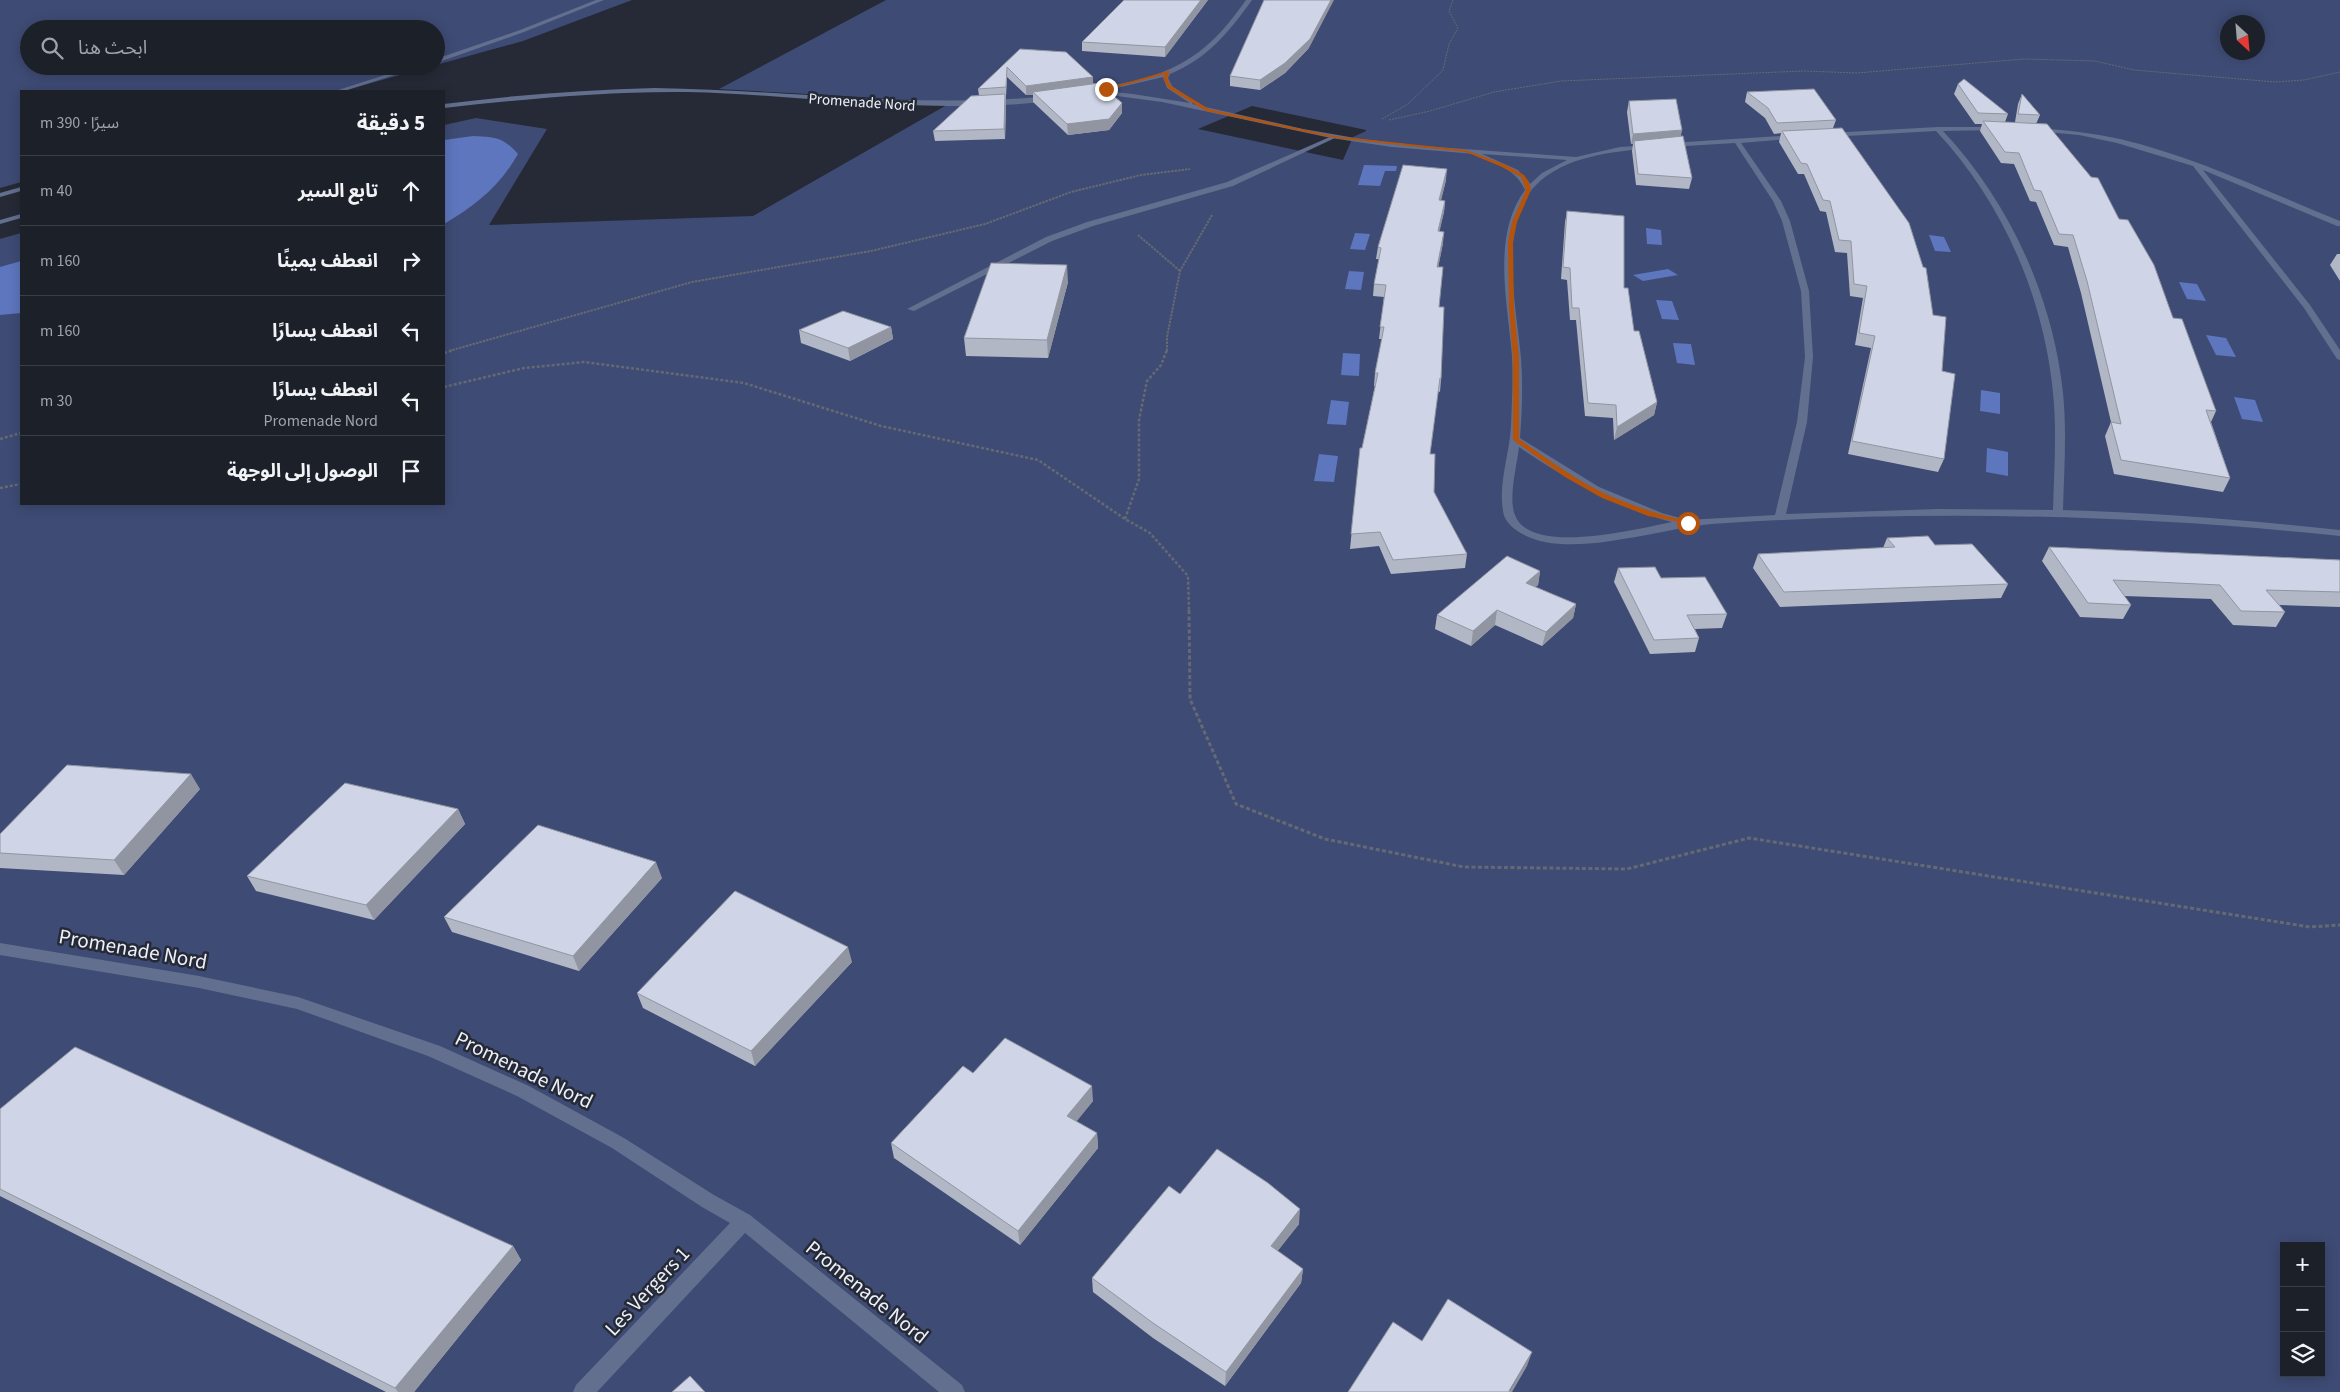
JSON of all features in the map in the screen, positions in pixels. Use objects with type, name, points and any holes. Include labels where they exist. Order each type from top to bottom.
[{"type":"street","points":[[445,58],[514,34],[601,0]]},
{"type":"street","points":[[1084,94],[1168,72],[1196,58],[1210,48],[1249,0]]},
{"type":"street","points":[[1168,72],[1165,78],[1169,87],[1208,110]]},
{"type":"street","points":[[341,90],[390,75]]},
{"type":"street","name":"Promenade Nord","points":[[445,106],[538,95],[612,90],[726,92],[924,106],[986,104],[1061,97]]},
{"type":"street","points":[[1092,92],[1151,97],[1334,137],[1466,151],[1580,159]]},
{"type":"street","points":[[1938,129],[1966,158],[1993,201],[2018,249],[2039,308],[2058,390],[2060,440],[2058,513]]},
{"type":"street","points":[[1823,135],[1938,129],[2006,129]]},
{"type":"street","points":[[2032,130],[2081,133],[2151,148],[2195,164],[2340,224]]},
{"type":"street","points":[[1664,145],[1804,136]]},
{"type":"street","points":[[911,309],[1042,242],[1110,218],[1230,184],[1266,170],[1334,137]]},
{"type":"street","points":[[1736,140],[1777,201],[1786,221],[1805,291],[1808,357],[1802,422],[1780,518]]},
{"type":"street","points":[[1656,146],[1618,150],[1580,159],[1546,174],[1528,190],[1516,216],[1510,242],[1516,358],[1516,440],[1507,506],[1513,521],[1525,532],[1546,539],[1576,540],[1688,523],[1929,513],[2058,513],[2225,522],[2340,533]]},
{"type":"street","points":[[1466,151],[1518,174],[1527,182],[1528,190]]},
{"type":"street","points":[[2195,164],[2306,307],[2340,356]]},
{"type":"street","points":[[0,195],[20,189]]},
{"type":"street","points":[[0,222],[20,216]]},
{"type":"street","points":[[1516,440],[1568,475],[1604,496],[1651,514],[1688,523]]},
{"type":"street","name":"Promenade Nord","points":[[0,949],[190,981],[298,1003],[434,1051],[523,1091],[618,1143],[708,1201],[744,1221],[954,1392]]},
{"type":"street","name":"Les Vergers 1","points":[[583,1392],[744,1221]]},
{"type":"path","points":[[1453,0],[1449,11],[1458,28],[1449,44],[1443,70],[1408,104],[1377,122],[1430,111],[1494,92],[1561,81],[1804,71],[1857,73],[2024,59],[2095,61],[2134,70],[2274,82],[2304,80],[2340,72]]},
{"type":"path","points":[[445,354],[692,282],[880,248],[985,224],[1080,190],[1141,175],[1196,168]]},
{"type":"path","points":[[1125,519],[1140,479],[1138,420],[1147,382],[1161,365],[1167,353],[1167,337],[1180,271],[1230,184]]},
{"type":"path","points":[[1110,218],[1135,233],[1180,271]]},
{"type":"path","points":[[445,388],[524,368],[584,362],[744,383],[881,426],[1038,460],[1125,519],[1150,533],[1188,576],[1190,699],[1236,804],[1325,839],[1464,867],[1627,869],[1749,838],[2310,927],[2340,924]]},
{"type":"path","points":[[0,439],[20,433]]},
{"type":"path","points":[[0,488],[20,484]]},
{"type":"shaded area","points":[[0,0],[632,0],[523,41],[445,63],[445,20],[20,20],[20,75],[400,75],[347,90],[20,90],[20,182],[0,188]]},
{"type":"shaded area","points":[[886,0],[2340,0],[2340,1392],[0,1392],[0,239],[20,233],[20,505],[445,505],[445,125],[476,118],[547,129],[489,225],[753,216],[952,102],[719,89]],"holes":[[[1252,106],[1366,130],[1353,137],[1343,160],[1198,129]]]},
{"type":"shaded area","points":[[473,136],[498,139],[508,144],[518,154],[503,176],[486,194],[445,223],[445,140]]},
{"type":"shaded area","points":[[1364,165],[1397,166],[1396,171],[1385,171],[1380,186],[1358,185]]},
{"type":"shaded area","points":[[1646,228],[1661,230],[1662,245],[1647,244]]},
{"type":"shaded area","points":[[1355,233],[1370,234],[1365,250],[1350,249]]},
{"type":"shaded area","points":[[1929,235],[1944,237],[1951,252],[1935,251]]},
{"type":"shaded area","points":[[20,261],[20,313],[0,315],[0,267]]},
{"type":"shaded area","points":[[1668,269],[1678,275],[1643,281],[1633,275]]},
{"type":"shaded area","points":[[1349,271],[1364,272],[1361,290],[1345,289]]},
{"type":"shaded area","points":[[2179,282],[2197,284],[2206,301],[2187,299]]},
{"type":"shaded area","points":[[1656,300],[1672,301],[1679,320],[1662,319]]},
{"type":"shaded area","points":[[2206,335],[2226,338],[2236,357],[2216,355]]},
{"type":"shaded area","points":[[1673,343],[1691,344],[1695,365],[1677,363]]},
{"type":"shaded area","points":[[1343,353],[1360,354],[1359,376],[1341,375]]},
{"type":"shaded area","points":[[1981,390],[2000,393],[2000,414],[1980,411]]},
{"type":"shaded area","points":[[2234,397],[2255,400],[2263,422],[2242,419]]},
{"type":"shaded area","points":[[1331,400],[1349,402],[1346,425],[1327,424]]},
{"type":"shaded area","points":[[1987,448],[2008,452],[2008,476],[1986,472]]},
{"type":"shaded area","points":[[1319,454],[1338,456],[1334,482],[1314,481]]},
{"type":"building","points":[[1124,0],[1201,0],[1165,47],[1082,42]]},
{"type":"building","points":[[1264,0],[1331,0],[1310,39],[1285,63],[1260,80],[1230,76]]},
{"type":"building","points":[[1020,49],[1066,52],[1093,77],[1026,86],[1007,67],[1006,87],[978,89]]},
{"type":"building","points":[[1964,79],[2008,114],[1978,113],[1958,84]]},
{"type":"building","points":[[1099,83],[1122,103],[1109,119],[1067,124],[1033,92]]},
{"type":"building","points":[[1814,89],[1836,120],[1777,123],[1768,108],[1747,92]]},
{"type":"building","points":[[1005,94],[1004,129],[933,131],[971,96]]},
{"type":"building","points":[[2022,94],[2040,115],[2018,114]]},
{"type":"building","points":[[1676,99],[1682,130],[1633,134],[1629,101]]},
{"type":"building","points":[[1983,121],[2047,124],[2091,177],[2098,178],[2119,219],[2128,220],[2154,265],[2173,318],[2182,319],[2216,411],[2206,410],[2230,478],[2121,460],[2111,422],[2121,424],[2087,281],[2073,235],[2059,234],[2041,191],[2034,190],[2019,153],[2005,152]]},
{"type":"building","points":[[1842,128],[1909,223],[1923,267],[1926,268],[1933,315],[1946,317],[1942,371],[1955,374],[1944,459],[1852,441],[1875,336],[1859,333],[1867,286],[1854,284],[1851,241],[1839,240],[1830,201],[1823,200],[1807,164],[1801,163],[1782,131]]},
{"type":"building","points":[[1683,136],[1692,178],[1638,174],[1634,141]]},
{"type":"building","points":[[1403,165],[1447,169],[1439,200],[1445,201],[1438,231],[1444,232],[1437,267],[1443,267],[1439,307],[1444,307],[1441,379],[1430,454],[1435,454],[1434,492],[1467,554],[1393,560],[1380,532],[1351,534],[1360,448],[1362,448],[1378,373],[1375,373],[1384,327],[1380,327],[1386,285],[1374,284],[1381,248],[1378,247]]},
{"type":"building","points":[[1567,211],[1624,216],[1624,288],[1628,288],[1634,331],[1639,331],[1657,402],[1617,427],[1616,405],[1588,403],[1579,308],[1572,308],[1570,268],[1563,267]]},
{"type":"building","points":[[991,263],[1067,265],[1047,340],[964,338]]},
{"type":"building","points":[[843,311],[891,327],[848,348],[799,330]]},
{"type":"building","points":[[1928,536],[1935,545],[1972,544],[2008,584],[1784,592],[1758,554],[1895,547],[1887,538]]},
{"type":"building","points":[[2049,547],[2340,560],[2340,592],[2266,590],[2285,612],[2241,611],[2220,585],[2113,580],[2131,605],[2088,603]]},
{"type":"building","points":[[1507,556],[1540,571],[1526,583],[1576,604],[1546,632],[1497,610],[1473,631],[1437,615]]},
{"type":"building","points":[[1655,567],[1661,578],[1705,577],[1727,614],[1687,615],[1699,638],[1654,640],[1618,568]]},
{"type":"building","points":[[67,765],[191,774],[114,860],[0,853],[0,834]]},
{"type":"building","points":[[345,783],[458,809],[366,905],[247,876]]},
{"type":"building","points":[[538,825],[656,862],[573,956],[444,917]]},
{"type":"building","points":[[735,891],[848,947],[751,1051],[637,993]]},
{"type":"building","points":[[1005,1038],[1092,1086],[1067,1116],[1097,1133],[1018,1231],[891,1143],[963,1066],[973,1073]]},
{"type":"building","points":[[75,1047],[513,1246],[395,1388],[0,1189],[0,1109]]},
{"type":"building","points":[[1217,1149],[1268,1183],[1300,1209],[1271,1246],[1303,1269],[1226,1372],[1153,1323],[1092,1278],[1169,1186],[1180,1194]]},
{"type":"building","points":[[1448,1299],[1532,1352],[1509,1391],[1511,1392],[1348,1392],[1393,1322],[1422,1341]]},
{"type":"building","points":[[690,1376],[705,1392],[672,1392]]},
{"type":"route","points":[[1106,89],[1168,72],[1165,81],[1169,87],[1208,110],[1334,137],[1466,151],[1512,169],[1522,176],[1527,182],[1528,190],[1518,210],[1510,242],[1513,330],[1516,358],[1516,440],[1568,475],[1604,496],[1637,510],[1688,523]]}]
